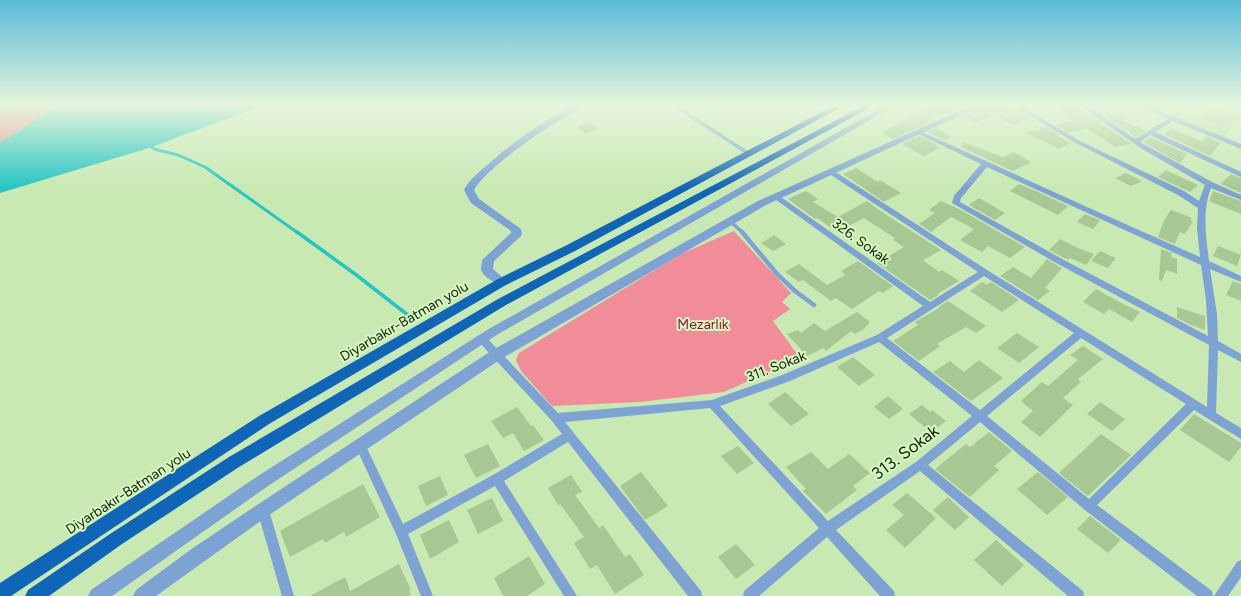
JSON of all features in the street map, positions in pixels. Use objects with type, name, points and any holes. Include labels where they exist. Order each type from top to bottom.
[{"type":"highway","name":"Diyarbakır-Batman yolu","points":[[0,593],[264,420],[502,282],[571,248],[788,133]]},
{"type":"highway","points":[[34,596],[116,539],[234,462],[502,302],[819,133]]},
{"type":"street","points":[[502,282],[487,270],[488,260],[517,234],[516,229],[475,201],[469,190],[473,182],[513,148],[534,133]]},
{"type":"street","points":[[97,596],[276,472],[482,339],[843,133]]},
{"type":"street","points":[[142,596],[196,556],[263,510],[496,355],[762,203],[916,133]]},
{"type":"street","points":[[920,133],[1204,264],[1241,279]]},
{"type":"street","points":[[1062,133],[1181,194],[1201,206]]},
{"type":"street","points":[[1124,133],[1144,148],[1209,184],[1241,198]]},
{"type":"street","points":[[1136,141],[1151,133],[1241,175]]},
{"type":"street","points":[[1205,133],[1241,147]]},
{"type":"street","points":[[985,164],[957,198],[956,203],[1061,262],[1241,358]]},
{"type":"street","points":[[831,171],[984,272],[1241,434]]},
{"type":"street","points":[[1209,184],[1204,191],[1201,206],[1204,264],[1212,312],[1213,396],[1211,415]]},
{"type":"street","name":"326. Sokak","points":[[778,197],[929,306]]},
{"type":"street","name":"311. Sokak","points":[[556,418],[712,404],[786,378],[880,338],[984,272]]},
{"type":"street","name":"313. Sokak","points":[[748,596],[828,528],[920,465],[1080,333]]},
{"type":"street","points":[[880,338],[979,415],[1089,506],[1207,596]]},
{"type":"street","points":[[482,339],[556,418],[696,596]]},
{"type":"street","points":[[712,404],[828,528],[889,596]]},
{"type":"street","points":[[1089,506],[1194,404]]},
{"type":"street","points":[[400,532],[498,479],[570,435]]},
{"type":"street","points":[[360,445],[400,532],[427,596]]},
{"type":"street","points":[[920,465],[1078,596]]},
{"type":"street","points":[[498,479],[571,596]]},
{"type":"street","points":[[263,510],[288,596]]},
{"type":"street","points":[[1220,596],[1241,566]]},
{"type":"lane","points":[[715,133],[748,154]]},
{"type":"lane","points":[[730,222],[750,239],[777,274],[795,291],[814,305]]},
{"type":"shaded area","points":[[1212,133],[1226,133],[1222,137]]},
{"type":"green space","points":[[0,133],[16,133],[16,133],[0,142]]},
{"type":"green space","name":"Mezarlık","points":[[734,231],[791,293],[782,302],[790,309],[773,321],[800,358],[724,392],[640,402],[552,406],[521,371],[516,360],[519,353],[681,254]]},
{"type":"water","points":[[16,133],[189,133],[152,147],[0,193],[0,142]]},
{"type":"building","points":[[881,133],[907,133],[893,139]]},
{"type":"building","points":[[929,133],[944,133],[951,137],[944,140]]},
{"type":"building","points":[[1026,133],[1056,133],[1060,135],[1057,136],[1070,143],[1059,149]]},
{"type":"building","points":[[1093,133],[1115,133],[1132,144],[1115,147]]},
{"type":"building","points":[[1129,133],[1143,133],[1135,137]]},
{"type":"building","points":[[1181,133],[1202,141],[1206,136],[1221,143],[1210,156],[1164,134]]},
{"type":"building","points":[[919,136],[936,144],[935,145],[939,148],[924,156],[902,144]]},
{"type":"building","points":[[1150,137],[1187,154],[1180,163],[1143,142]]},
{"type":"building","points":[[963,142],[1003,157],[1014,152],[1031,162],[1013,171],[961,147]]},
{"type":"building","points":[[856,168],[878,182],[880,180],[901,193],[884,202],[843,174]]},
{"type":"building","points":[[1166,170],[1198,185],[1190,192],[1158,177]]},
{"type":"building","points":[[1126,173],[1142,181],[1131,186],[1115,178]]},
{"type":"building","points":[[1231,174],[1241,178],[1241,193],[1221,184]]},
{"type":"building","points":[[1019,184],[1068,206],[1058,215],[1010,191]]},
{"type":"building","points":[[806,191],[818,199],[813,202],[838,217],[867,201],[941,250],[923,260],[939,272],[942,270],[959,281],[930,300],[877,263],[904,247],[893,240],[895,238],[864,218],[837,232],[817,218],[815,219],[788,199]]},
{"type":"building","points":[[1213,191],[1241,201],[1241,214],[1209,201]]},
{"type":"building","points":[[979,198],[1005,213],[995,220],[969,205]]},
{"type":"building","points":[[941,201],[961,210],[1025,247],[1010,258],[988,246],[982,252],[960,240],[974,229],[951,217],[931,232],[919,224],[935,213],[929,210]]},
{"type":"building","points":[[1171,210],[1192,218],[1190,220],[1193,221],[1185,234],[1180,232],[1175,244],[1158,237],[1164,221]]},
{"type":"building","points":[[1085,214],[1100,220],[1093,229],[1077,222]]},
{"type":"building","points":[[774,235],[786,244],[773,251],[761,243]]},
{"type":"building","points":[[1060,239],[1094,254],[1086,265],[1070,258],[1068,260],[1049,250]]},
{"type":"building","points":[[1218,246],[1241,255],[1237,266],[1213,256]]},
{"type":"building","points":[[1161,249],[1172,253],[1171,257],[1177,259],[1177,274],[1166,270],[1162,281],[1159,280]]},
{"type":"building","points":[[1100,251],[1116,258],[1108,268],[1091,261]]},
{"type":"building","points":[[1047,259],[1062,268],[1045,288],[1050,291],[1038,300],[1000,276],[1013,267],[1031,278]]},
{"type":"building","points":[[858,261],[893,286],[883,293],[879,291],[852,309],[836,298],[831,301],[803,280],[799,282],[785,272],[799,264],[827,285],[845,275],[841,271]]},
{"type":"building","points":[[1233,281],[1241,284],[1241,301],[1226,295]]},
{"type":"building","points":[[982,282],[987,285],[991,282],[1019,300],[1002,312],[970,291]]},
{"type":"building","points":[[1096,289],[1140,312],[1132,322],[1109,309],[1104,314],[1083,302]]},
{"type":"building","points":[[948,301],[986,326],[976,333],[966,327],[937,344],[940,346],[919,361],[893,341],[918,325],[915,322]]},
{"type":"building","points":[[1177,307],[1205,316],[1205,330],[1177,318]]},
{"type":"building","points":[[857,312],[870,322],[864,329],[855,334],[851,331],[826,351],[824,348],[807,356],[787,334],[798,330],[801,333],[814,323],[825,331]]},
{"type":"building","points":[[1017,333],[1039,347],[1019,363],[997,348]]},
{"type":"building","points":[[1083,346],[1103,359],[1078,379],[1081,382],[1063,398],[1073,405],[1040,437],[1021,422],[1033,411],[1021,401],[1042,382],[1048,386],[1078,360],[1070,355]]},
{"type":"building","points":[[853,357],[875,375],[859,386],[837,367]]},
{"type":"building","points":[[979,360],[1003,378],[971,401],[933,372],[950,361],[964,372]]},
{"type":"building","points":[[785,392],[809,414],[791,426],[768,404]]},
{"type":"building","points":[[888,396],[903,409],[889,419],[874,407]]},
{"type":"building","points":[[1100,402],[1125,419],[1112,431],[1087,414]]},
{"type":"building","points":[[922,405],[930,412],[932,410],[946,421],[931,432],[909,414]]},
{"type":"building","points":[[517,407],[544,440],[524,451],[513,433],[503,438],[491,421]]},
{"type":"building","points":[[1194,414],[1241,443],[1241,447],[1229,462],[1180,430]]},
{"type":"building","points":[[989,432],[1012,451],[994,466],[999,470],[970,497],[935,469],[966,444],[970,447]]},
{"type":"building","points":[[1101,434],[1131,455],[1088,496],[1059,473]]},
{"type":"building","points":[[488,444],[500,466],[476,478],[464,455]]},
{"type":"building","points":[[738,446],[754,463],[737,474],[721,456]]},
{"type":"building","points":[[811,452],[828,469],[849,454],[870,473],[853,486],[857,490],[826,514],[803,491],[806,489],[786,467]]},
{"type":"building","points":[[641,472],[668,506],[645,520],[620,486]]},
{"type":"building","points":[[1038,472],[1068,497],[1047,515],[1017,489]]},
{"type":"building","points":[[571,475],[582,492],[575,495],[599,528],[603,525],[625,557],[630,554],[644,575],[615,594],[597,565],[590,569],[574,543],[584,537],[560,504],[558,505],[548,488]]},
{"type":"building","points":[[440,476],[448,495],[426,506],[418,486]]},
{"type":"building","points":[[363,484],[380,517],[346,537],[344,532],[325,543],[323,539],[290,557],[280,531]]},
{"type":"building","points":[[907,493],[936,518],[905,548],[886,530],[904,515],[892,505]]},
{"type":"building","points":[[948,497],[969,517],[955,530],[933,510]]},
{"type":"building","points":[[492,498],[503,521],[478,534],[467,510]]},
{"type":"building","points":[[1090,516],[1121,540],[1108,553],[1077,529]]},
{"type":"building","points":[[449,520],[459,542],[430,559],[420,535]]},
{"type":"building","points":[[996,540],[1024,565],[1002,586],[974,560]]},
{"type":"building","points":[[736,544],[755,565],[736,579],[718,557]]},
{"type":"building","points":[[529,556],[545,584],[527,596],[503,596],[494,578]]},
{"type":"building","points":[[399,564],[411,590],[409,591],[411,596],[310,596],[345,577],[350,591]]},
{"type":"waterway","points":[[149,144],[154,149],[178,155],[205,167],[298,233]]},
{"type":"waterway","points":[[297,232],[413,319]]}]
